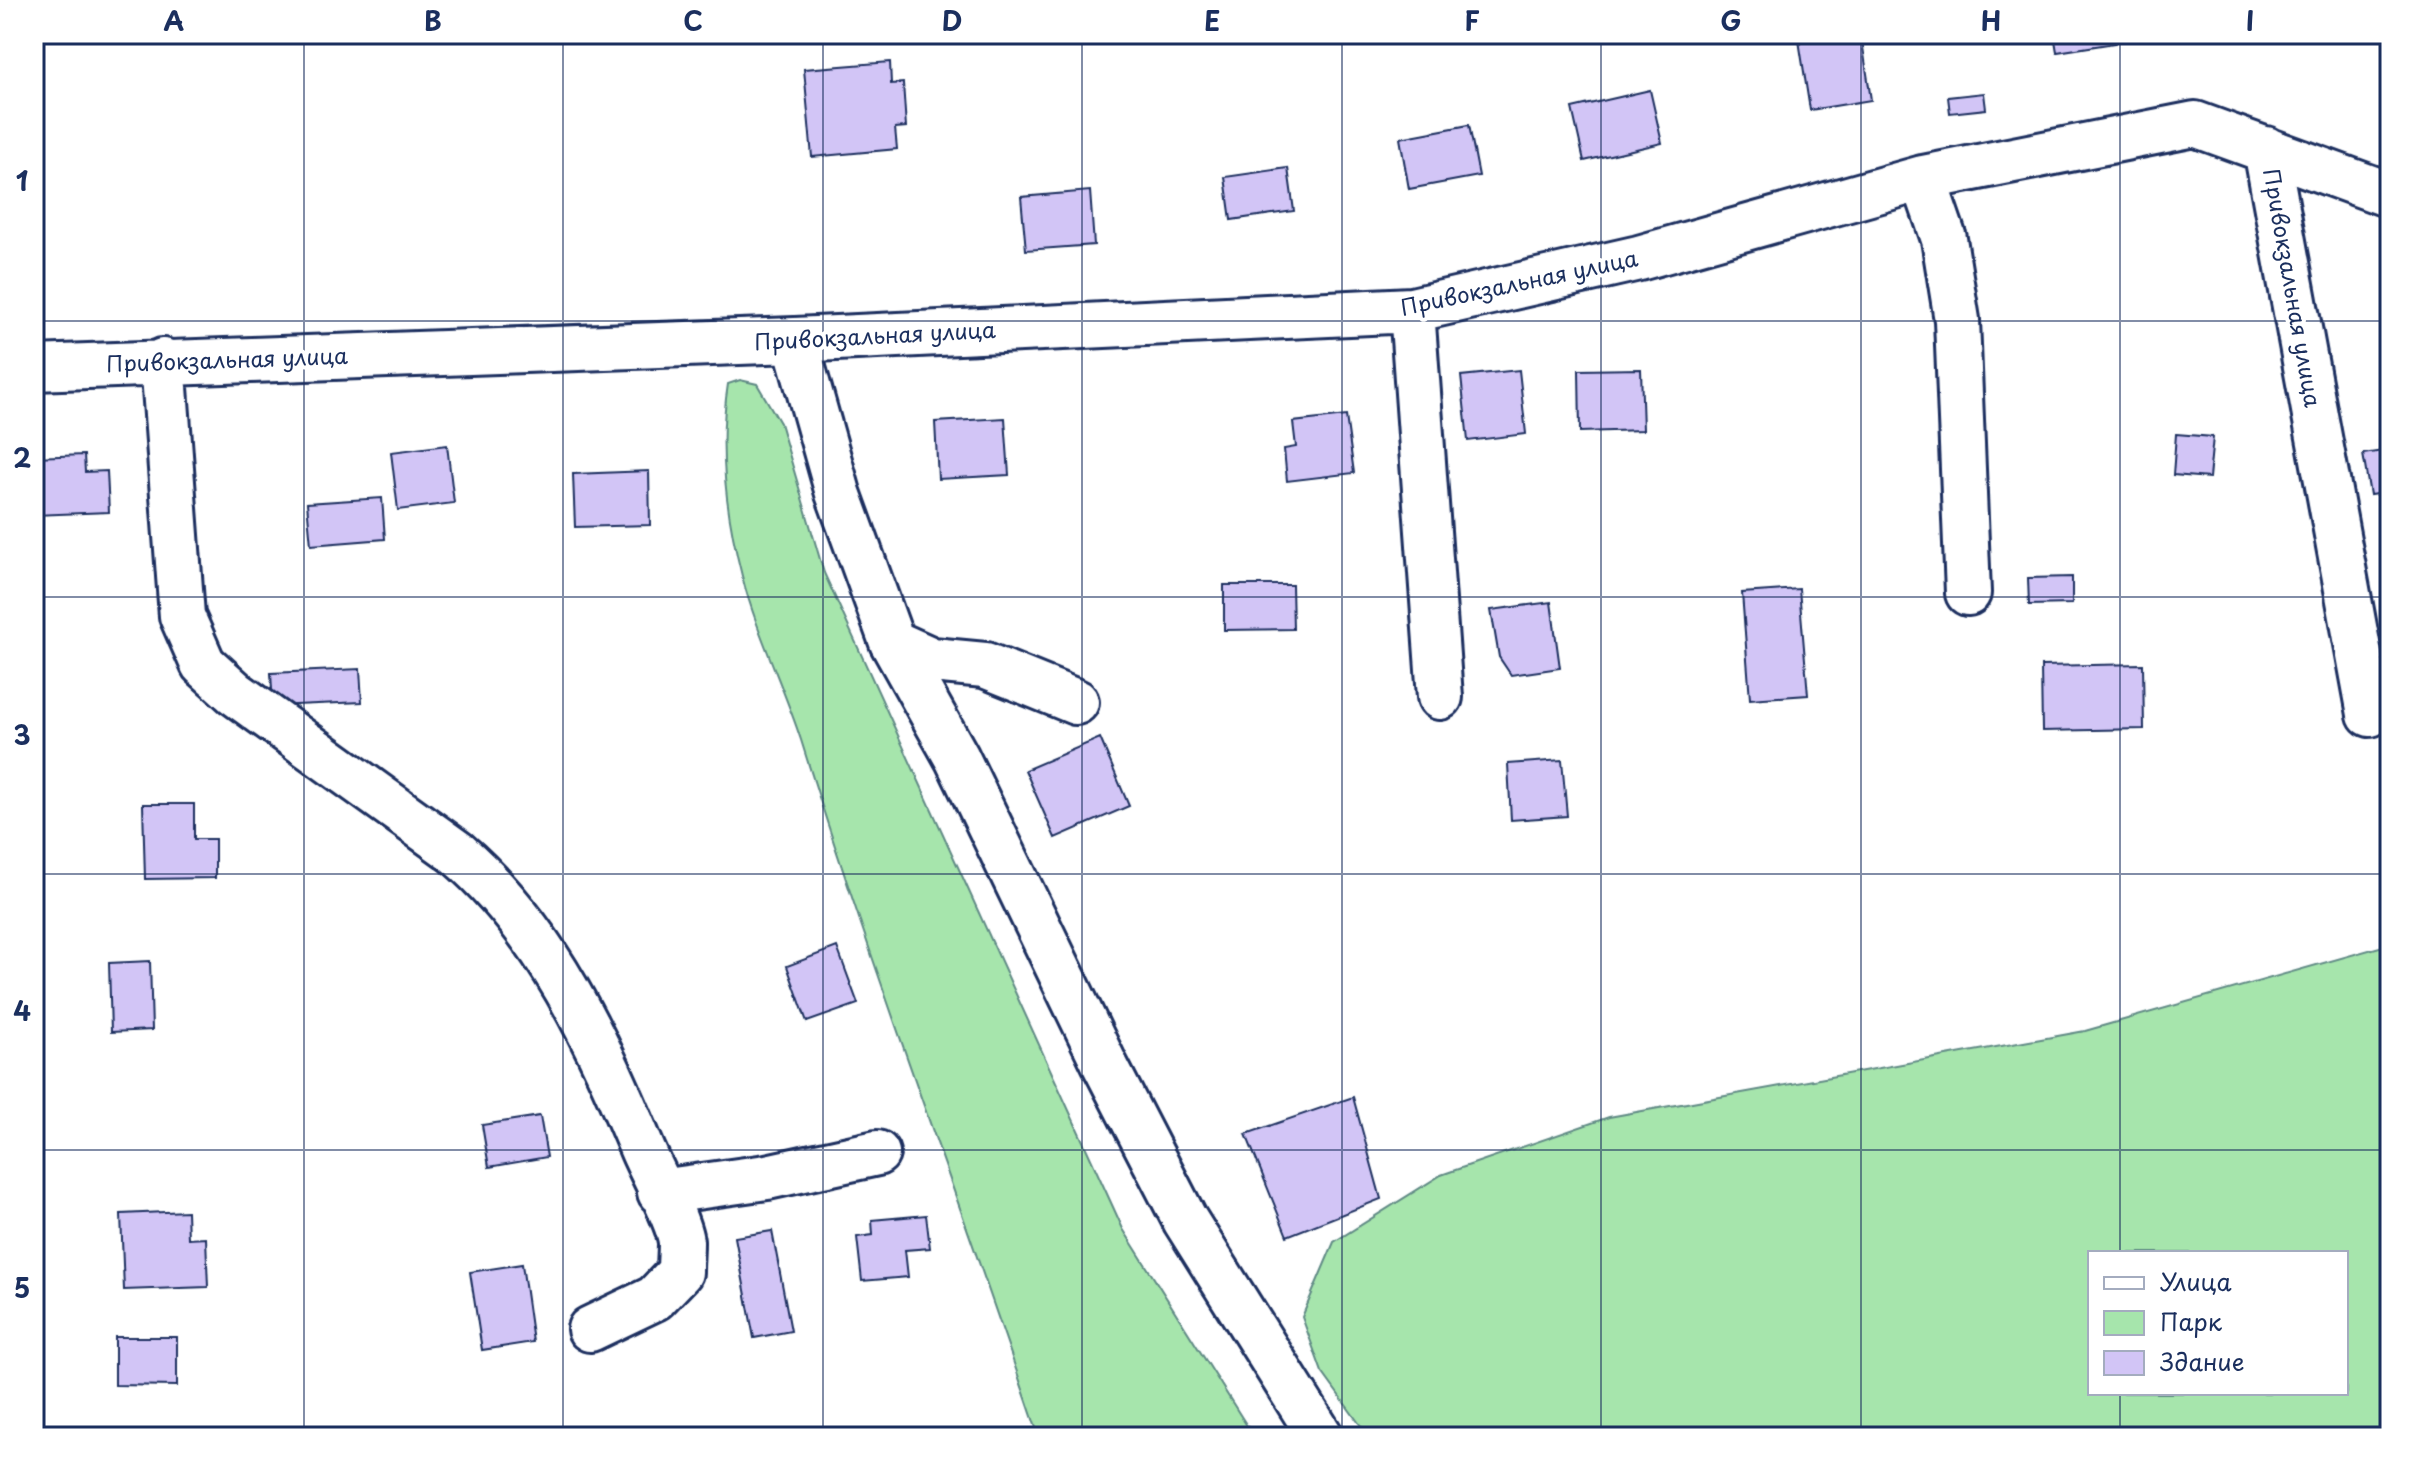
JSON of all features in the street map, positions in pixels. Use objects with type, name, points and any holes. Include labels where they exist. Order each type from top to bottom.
[{"type":"lane","name":"Привокзальная улица","points":[[34,368],[795,340],[1412,310],[1639,258],[1923,178],[2195,124],[2266,149],[2370,714]]},
{"type":"lane","points":[[2266,149],[2390,195]]},
{"type":"lane","points":[[1923,178],[1944,239],[1957,320],[1968,593]]},
{"type":"lane","points":[[1412,310],[1440,697]]},
{"type":"lane","points":[[795,340],[838,493],[892,642],[957,758],[1106,1067],[1185,1220],[1321,1437]]},
{"type":"lane","points":[[163,361],[182,616],[203,664],[235,693],[456,852],[484,877],[539,943],[576,1003],[681,1239],[680,1272],[655,1298],[590,1329]]},
{"type":"lane","points":[[892,642],[932,660],[985,665],[1076,702]]},
{"type":"lane","points":[[660,1192],[767,1177],[877,1153]]},
{"type":"green space","points":[[740,380],[757,384],[780,423],[824,573],[1123,1229],[1254,1437],[1039,1437],[858,915],[794,719],[748,597],[736,553],[724,456],[728,384]]},
{"type":"green space","points":[[2390,944],[2390,1437],[1369,1437],[1322,1372],[1302,1317],[1334,1242],[1441,1175],[1609,1117],[2085,1031]]},
{"type":"building","points":[[1798,34],[1861,34],[1871,100],[1810,110]]},
{"type":"building","points":[[2054,34],[2114,34],[2115,43],[2057,52]]},
{"type":"building","points":[[890,62],[891,84],[903,83],[906,127],[895,128],[897,149],[812,157],[804,69]]},
{"type":"building","points":[[1650,90],[1662,143],[1584,161],[1572,108]]},
{"type":"building","points":[[1984,93],[1986,109],[1950,113],[1948,97]]},
{"type":"building","points":[[1469,125],[1479,176],[1409,189],[1400,138]]},
{"type":"building","points":[[1288,168],[1294,211],[1231,220],[1225,177]]},
{"type":"building","points":[[1090,191],[1094,245],[1026,250],[1021,197]]},
{"type":"building","points":[[1641,369],[1643,430],[1580,432],[1579,370]]},
{"type":"building","points":[[1519,370],[1526,434],[1468,441],[1461,376]]},
{"type":"building","points":[[1346,416],[1354,473],[1287,481],[1284,449],[1296,447],[1293,422]]},
{"type":"building","points":[[1005,418],[1009,475],[938,479],[935,422]]},
{"type":"building","points":[[2176,434],[2213,437],[2209,478],[2173,475]]},
{"type":"building","points":[[447,445],[454,503],[398,510],[391,452]]},
{"type":"building","points":[[2390,450],[2390,492],[2370,495],[2363,454]]},
{"type":"building","points":[[84,455],[85,472],[107,471],[109,512],[34,515],[34,457]]},
{"type":"building","points":[[649,471],[650,525],[575,527],[573,474]]},
{"type":"building","points":[[382,498],[385,539],[311,545],[307,503]]},
{"type":"building","points":[[2072,577],[2072,604],[2029,605],[2028,578]]},
{"type":"building","points":[[1224,585],[1292,585],[1293,629],[1224,630]]},
{"type":"building","points":[[1799,589],[1808,695],[1750,699],[1742,593]]},
{"type":"building","points":[[1551,602],[1560,668],[1511,675],[1499,657],[1491,610]]},
{"type":"building","points":[[2143,664],[2144,729],[2042,731],[2041,666]]},
{"type":"building","points":[[360,669],[362,702],[273,706],[271,673]]},
{"type":"building","points":[[1100,738],[1129,806],[1055,838],[1025,770]]},
{"type":"building","points":[[1562,760],[1567,816],[1511,820],[1508,764]]},
{"type":"building","points":[[143,804],[194,804],[194,839],[215,839],[215,878],[145,879]]},
{"type":"building","points":[[837,947],[858,1004],[807,1022],[787,966]]},
{"type":"building","points":[[150,961],[152,1030],[111,1032],[109,963]]},
{"type":"building","points":[[1353,1097],[1381,1199],[1287,1236],[1246,1134]]},
{"type":"building","points":[[540,1116],[547,1157],[489,1167],[482,1125]]},
{"type":"building","points":[[187,1211],[188,1239],[206,1238],[208,1287],[124,1290],[121,1214]]},
{"type":"building","points":[[926,1215],[930,1248],[905,1250],[908,1277],[862,1281],[857,1237],[873,1235],[872,1220]]},
{"type":"building","points":[[772,1231],[791,1331],[754,1338],[735,1237]]},
{"type":"building","points":[[522,1264],[533,1342],[482,1350],[470,1272]]},
{"type":"building","points":[[115,1337],[177,1337],[177,1386],[115,1385]]}]
